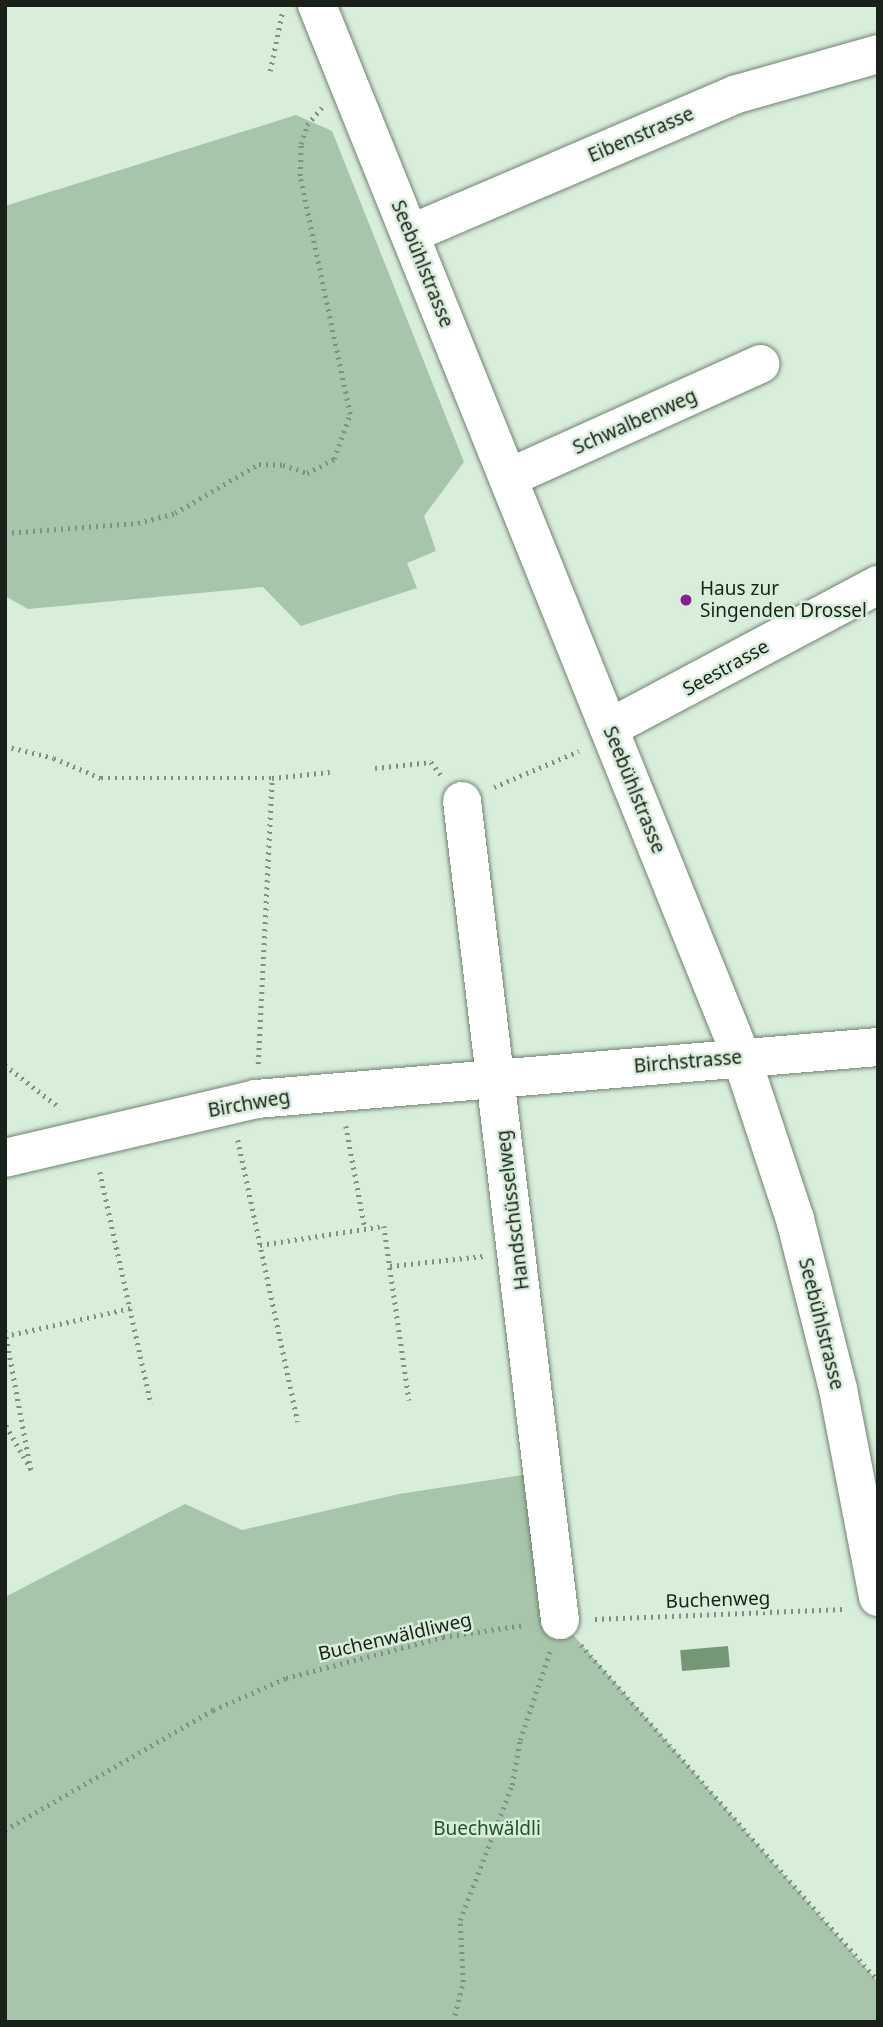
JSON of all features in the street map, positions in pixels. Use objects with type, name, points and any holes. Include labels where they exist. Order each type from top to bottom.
[{"type":"street","name":"Seebühlstrasse","points":[[317,5],[741,1056],[799,1232],[838,1389],[864,1603]]},
{"type":"street","name":"Eibenstrasse","points":[[410,234],[737,94],[878,54]]},
{"type":"street","name":"Schwalbenweg","points":[[508,478],[761,365]]},
{"type":"street","name":"Seestrasse","points":[[611,732],[878,585]]},
{"type":"street","name":"Handschüsselweg","points":[[462,801],[498,1079],[560,1620]]},
{"type":"street","name":"Birchstrasse","points":[[498,1079],[741,1056],[878,1047]]},
{"type":"street","name":"Birchweg","points":[[5,1158],[243,1102],[498,1079]]},
{"type":"path","points":[[270,71],[283,5]]},
{"type":"path","points":[[5,533],[138,523],[175,513],[259,464],[283,464],[307,473],[334,459],[350,414],[307,223],[301,144],[314,115],[350,88]]},
{"type":"path","points":[[375,768],[431,762],[462,801],[611,732]]},
{"type":"path","points":[[5,746],[54,758],[101,778],[272,778],[330,772]]},
{"type":"path","points":[[272,778],[243,1102],[260,1245],[298,1422]]},
{"type":"path","points":[[5,1065],[91,1138],[131,1308],[150,1404]]},
{"type":"path","points":[[340,1092],[365,1229]]},
{"type":"path","points":[[260,1245],[384,1226],[409,1400]]},
{"type":"path","points":[[390,1266],[518,1252]]},
{"type":"path","points":[[6,1336],[131,1308]]},
{"type":"path","points":[[5,1329],[31,1470],[5,1425]]},
{"type":"path","name":"Buchenweg","points":[[560,1620],[864,1603]]},
{"type":"path","points":[[560,1620],[878,1981]]},
{"type":"path","points":[[453,2022],[463,1982],[460,1920],[512,1785],[520,1740],[560,1620]]},
{"type":"path","name":"Buchenwäldliweg","points":[[5,1829],[213,1710],[286,1678],[443,1637],[560,1620]]},
{"type":"green space","points":[[296,115],[332,131],[464,462],[424,516],[436,551],[407,563],[417,588],[301,626],[263,587],[28,609],[5,596],[5,206]]},
{"type":"green space","name":"Buechwäldli","points":[[543,1472],[560,1620],[878,1982],[878,2022],[5,2022],[5,1597],[185,1504],[242,1530],[399,1494]]},
{"type":"shaded area","points":[[728,1646],[730,1667],[682,1671],[680,1650]]},
{"type":"place","name":"Haus zur Singenden Drossel","points":[[686,600]]}]
